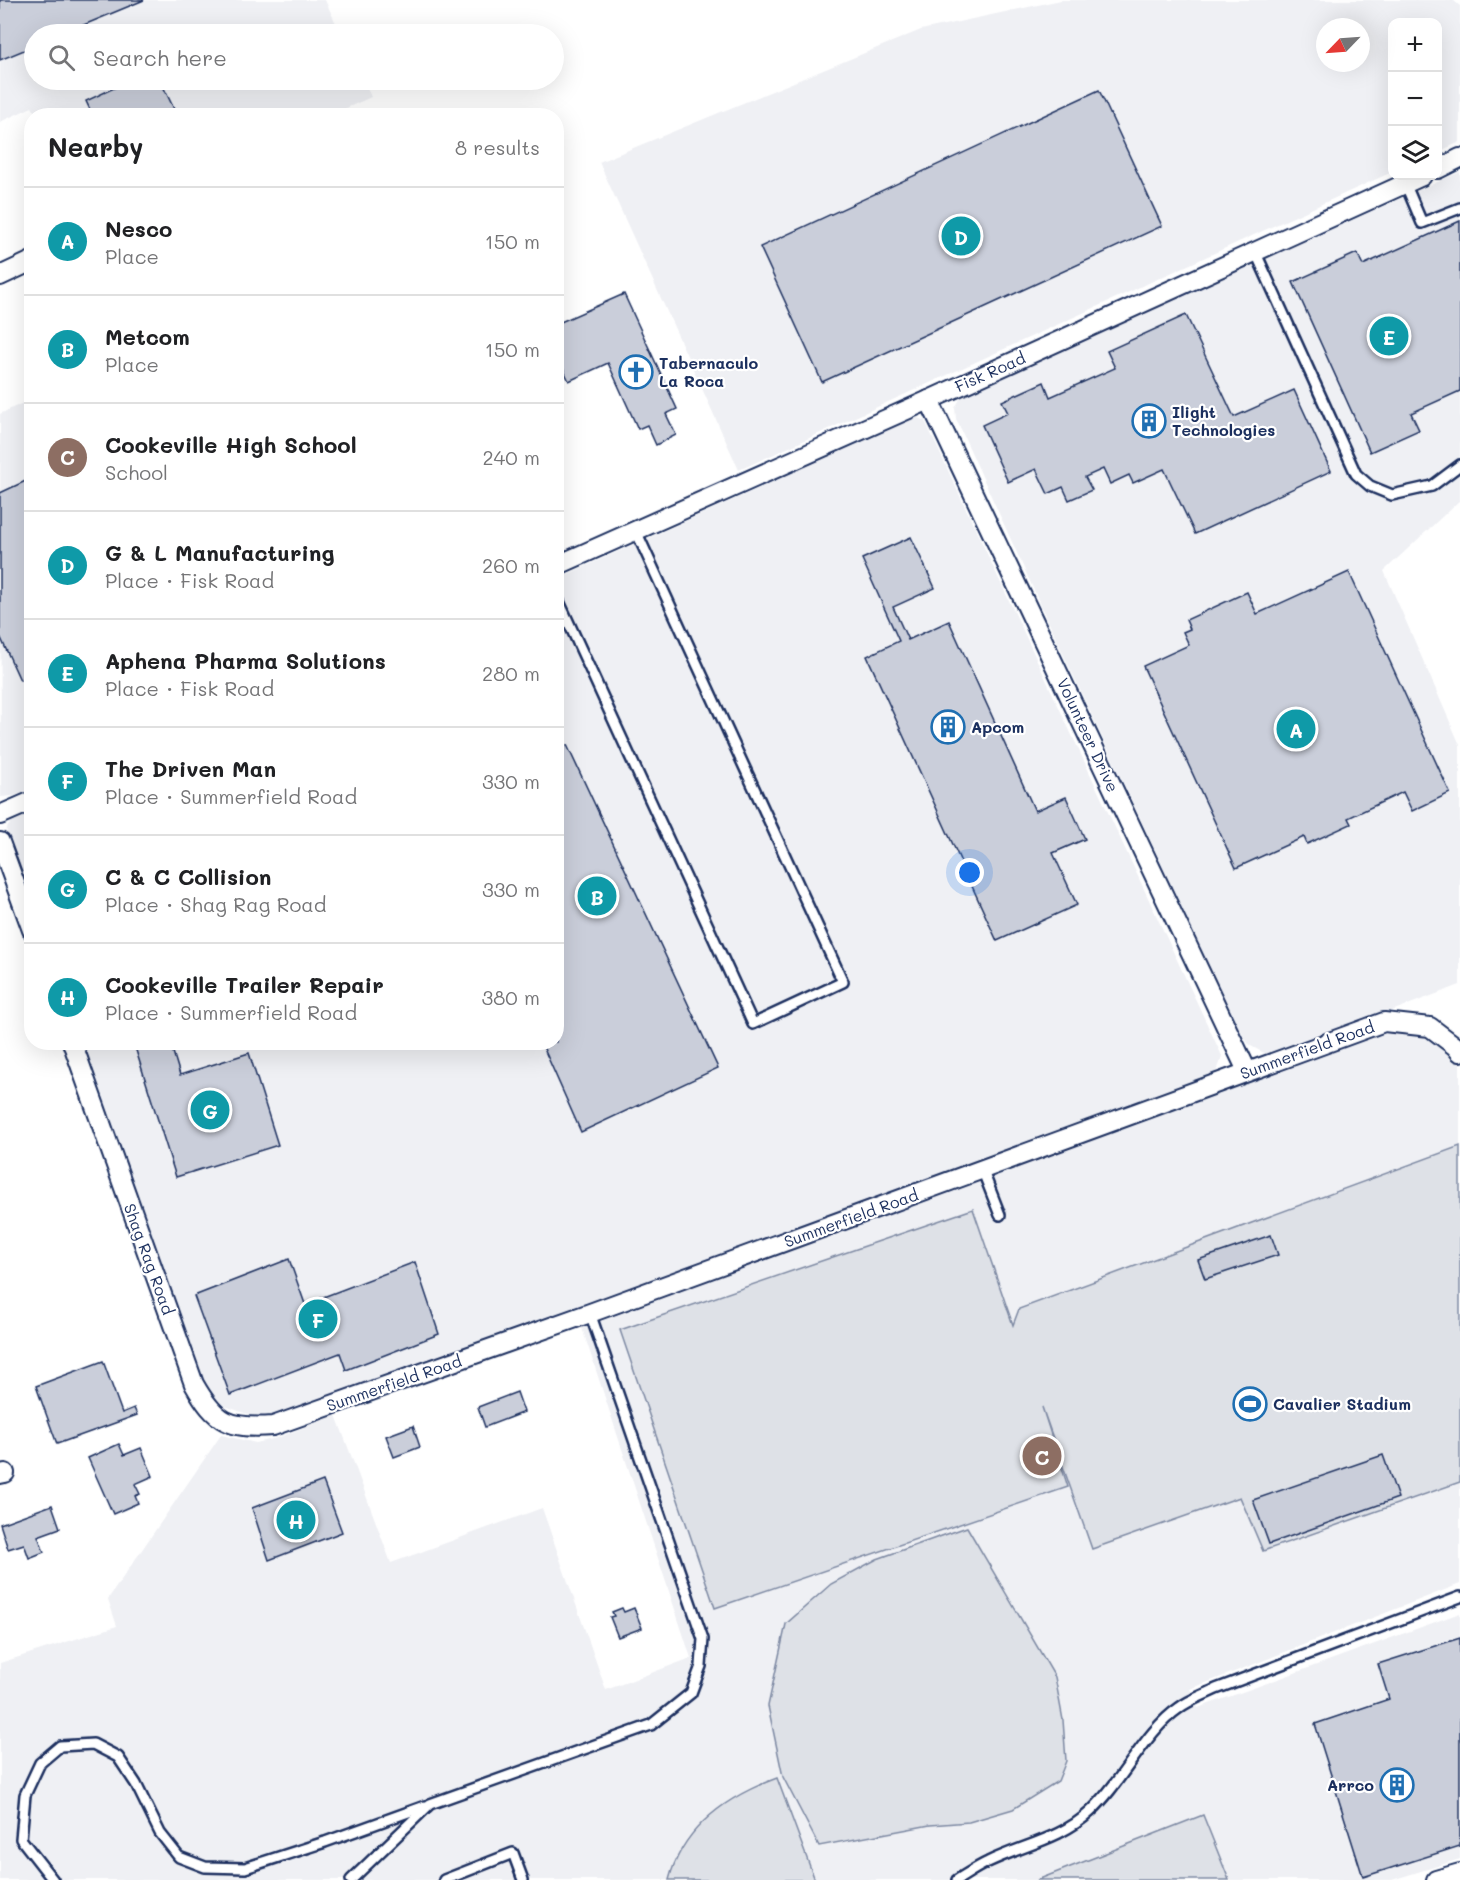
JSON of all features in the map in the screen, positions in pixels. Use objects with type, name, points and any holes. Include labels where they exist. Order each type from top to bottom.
[{"type":"street","points":[[1442,167],[1460,158]]},
{"type":"street","name":"Fisk Road","points":[[564,562],[929,400],[1412,180]]},
{"type":"street","points":[[0,276],[24,265]]},
{"type":"street","name":"Volunteer Drive","points":[[929,400],[1247,1071]]},
{"type":"street","points":[[0,815],[24,804]]},
{"type":"street","points":[[0,842],[24,908]]},
{"type":"street","name":"Summerfield Road","points":[[273,1426],[590,1314],[1247,1071],[1384,1023],[1430,1027],[1460,1052]]},
{"type":"street","name":"Shag Rag Road","points":[[75,1050],[194,1384],[208,1408],[224,1421],[247,1428],[273,1426]]},
{"type":"street","points":[[1436,1880],[1460,1872]]},
{"type":"lane","points":[[1405,183],[1422,223],[1459,208]]},
{"type":"lane","points":[[1255,251],[1356,474],[1370,486],[1392,495],[1432,486],[1460,465]]},
{"type":"lane","points":[[564,612],[753,1024],[843,982],[636,531]]},
{"type":"lane","points":[[982,1169],[1000,1215]]},
{"type":"lane","points":[[53,1880],[21,1839],[25,1795],[40,1763],[60,1746],[93,1744],[118,1757],[135,1784],[160,1833],[179,1857],[205,1867],[245,1868],[325,1842],[651,1725],[691,1693],[702,1666],[703,1639],[590,1314]]},
{"type":"lane","points":[[957,1880],[988,1862],[1065,1831],[1090,1812],[1118,1781],[1156,1730],[1179,1708],[1215,1689],[1460,1597]]},
{"type":"lane","points":[[351,1880],[430,1804]]},
{"type":"lane","points":[[444,1880],[513,1853],[523,1880]]},
{"type":"shaded area","points":[[0,0],[325,0],[336,24],[24,24],[24,90],[368,90],[371,97],[347,108],[32,107],[24,108],[24,111],[0,122]]},
{"type":"shaded area","points":[[1061,0],[1453,0],[1460,6],[1460,142],[1442,150],[1442,18],[1388,18],[1388,174],[739,470],[599,162],[921,30]]},
{"type":"shaded area","points":[[1460,172],[1460,500],[1384,571],[1460,745],[1460,985],[1281,1053],[1264,1053],[1249,1045],[1236,1023],[1058,643],[956,419],[955,408],[968,392]]},
{"type":"shaded area","points":[[24,402],[24,793],[1,797],[0,414]]},
{"type":"shaded area","points":[[918,418],[925,421],[1222,1056],[1214,1075],[284,1416],[250,1415],[225,1406],[207,1391],[201,1382],[81,1050],[564,1050],[564,576]]},
{"type":"shaded area","points":[[24,813],[24,890],[6,836],[7,828],[15,817]]},
{"type":"shaded area","points":[[1403,1033],[1424,1037],[1446,1050],[1460,1063],[1460,1584],[1190,1689],[1198,1708],[1460,1613],[1460,1859],[1392,1880],[0,1880],[0,1663],[117,1626],[108,1599],[221,1435],[256,1443],[277,1438],[336,1415],[391,1563],[542,1508],[606,1690],[691,1658],[582,1328],[1377,1035]]},
{"type":"shaded area","points":[[1460,1146],[1460,1482],[1263,1551],[1240,1497],[1092,1549],[1042,1407],[1068,1487],[715,1608],[620,1330],[973,1209],[1013,1325],[1019,1309]]},
{"type":"shaded area","points":[[967,1527],[1055,1677],[1063,1720],[1066,1761],[1058,1781],[1013,1809],[969,1822],[930,1825],[819,1846],[783,1777],[768,1706],[786,1624],[831,1584],[877,1559]]},
{"type":"shaded area","points":[[777,1778],[815,1880],[669,1880],[685,1844],[696,1829],[725,1804]]},
{"type":"shaded area","points":[[1203,1815],[1229,1880],[1037,1880]]},
{"type":"building","points":[[0,0],[144,0],[86,24],[24,24],[24,50],[0,60]]},
{"type":"building","points":[[110,90],[165,90],[174,108],[89,108],[86,101]]},
{"type":"building","points":[[1099,90],[1162,226],[822,382],[760,247]]},
{"type":"building","points":[[1460,221],[1460,391],[1411,413],[1419,430],[1370,452],[1293,282],[1357,253],[1363,265]]},
{"type":"building","name":"Tabernaculo La Roca","points":[[624,294],[677,409],[666,414],[676,435],[656,445],[647,425],[638,429],[608,363],[569,381],[564,371],[564,320]]},
{"type":"building","name":"Ilight Technologies","points":[[1186,315],[1234,417],[1294,390],[1331,471],[1195,534],[1164,469],[1133,483],[1129,475],[1110,484],[1103,469],[1085,477],[1092,490],[1069,500],[1063,487],[1048,494],[1036,469],[1008,482],[982,425],[1008,413],[1002,401],[1044,382],[1050,397],[1115,368],[1107,351]]},
{"type":"building","points":[[24,482],[24,678],[20,680],[0,636],[0,493]]},
{"type":"building","name":"Apcom","points":[[911,537],[935,588],[893,607],[908,640],[949,621],[1035,811],[1066,797],[1085,839],[1053,853],[1077,905],[997,941],[867,656],[899,641],[862,559]]},
{"type":"building","points":[[1349,572],[1450,793],[1412,811],[1403,792],[1348,818],[1351,824],[1307,844],[1304,837],[1236,868],[1143,666],[1189,645],[1183,632],[1190,629],[1186,620],[1247,592],[1257,614]]},
{"type":"building","points":[[567,745],[718,1068],[581,1132],[545,1050],[564,1050],[564,746]]},
{"type":"building","points":[[136,1050],[172,1050],[180,1075],[249,1053],[278,1145],[176,1177]]},
{"type":"building","points":[[1271,1235],[1278,1255],[1205,1279],[1198,1260]]},
{"type":"building","points":[[289,1259],[305,1304],[415,1262],[439,1334],[346,1370],[340,1353],[230,1395],[194,1296]]},
{"type":"building","points":[[103,1361],[122,1413],[134,1408],[137,1415],[57,1444],[36,1386]]},
{"type":"building","points":[[517,1392],[524,1412],[485,1427],[478,1407]]},
{"type":"building","points":[[413,1426],[420,1447],[394,1457],[386,1436]]},
{"type":"building","points":[[119,1444],[124,1455],[141,1448],[153,1476],[135,1484],[140,1494],[135,1496],[138,1503],[113,1514],[88,1458]]},
{"type":"building","points":[[1383,1455],[1398,1498],[1269,1544],[1253,1500]]},
{"type":"building","points":[[323,1481],[342,1532],[269,1560],[252,1508]]},
{"type":"building","points":[[52,1505],[60,1528],[38,1536],[44,1552],[29,1558],[24,1544],[8,1549],[0,1524]]},
{"type":"building","points":[[622,1608],[624,1612],[634,1608],[642,1628],[618,1637],[610,1617],[614,1616],[612,1612]]},
{"type":"building","name":"Arrco","points":[[1460,1638],[1460,1846],[1363,1877],[1315,1724],[1389,1699],[1378,1664]]},
{"type":"place","name":"G & L Manufacturing","points":[[961,236]]},
{"type":"place","name":"Aphena Pharma Solutions","points":[[1389,336]]},
{"type":"place","name":"Tabernaculo La Roca","points":[[636,372]]},
{"type":"place","name":"Ilight Technologies","points":[[1149,421]]},
{"type":"place","name":"Apcom","points":[[948,727]]},
{"type":"place","name":"Nesco","points":[[1296,729]]},
{"type":"place","name":"Metcom","points":[[597,896]]},
{"type":"place","name":"C & C Collision","points":[[210,1110]]},
{"type":"place","name":"The Driven Man","points":[[318,1319]]},
{"type":"place","name":"Cavalier Stadium","points":[[1250,1404]]},
{"type":"place","name":"Cookeville High School","points":[[1042,1456]]},
{"type":"place","name":"Cookeville Trailer Repair","points":[[296,1520]]},
{"type":"place","name":"Arrco","points":[[1397,1785]]}]
